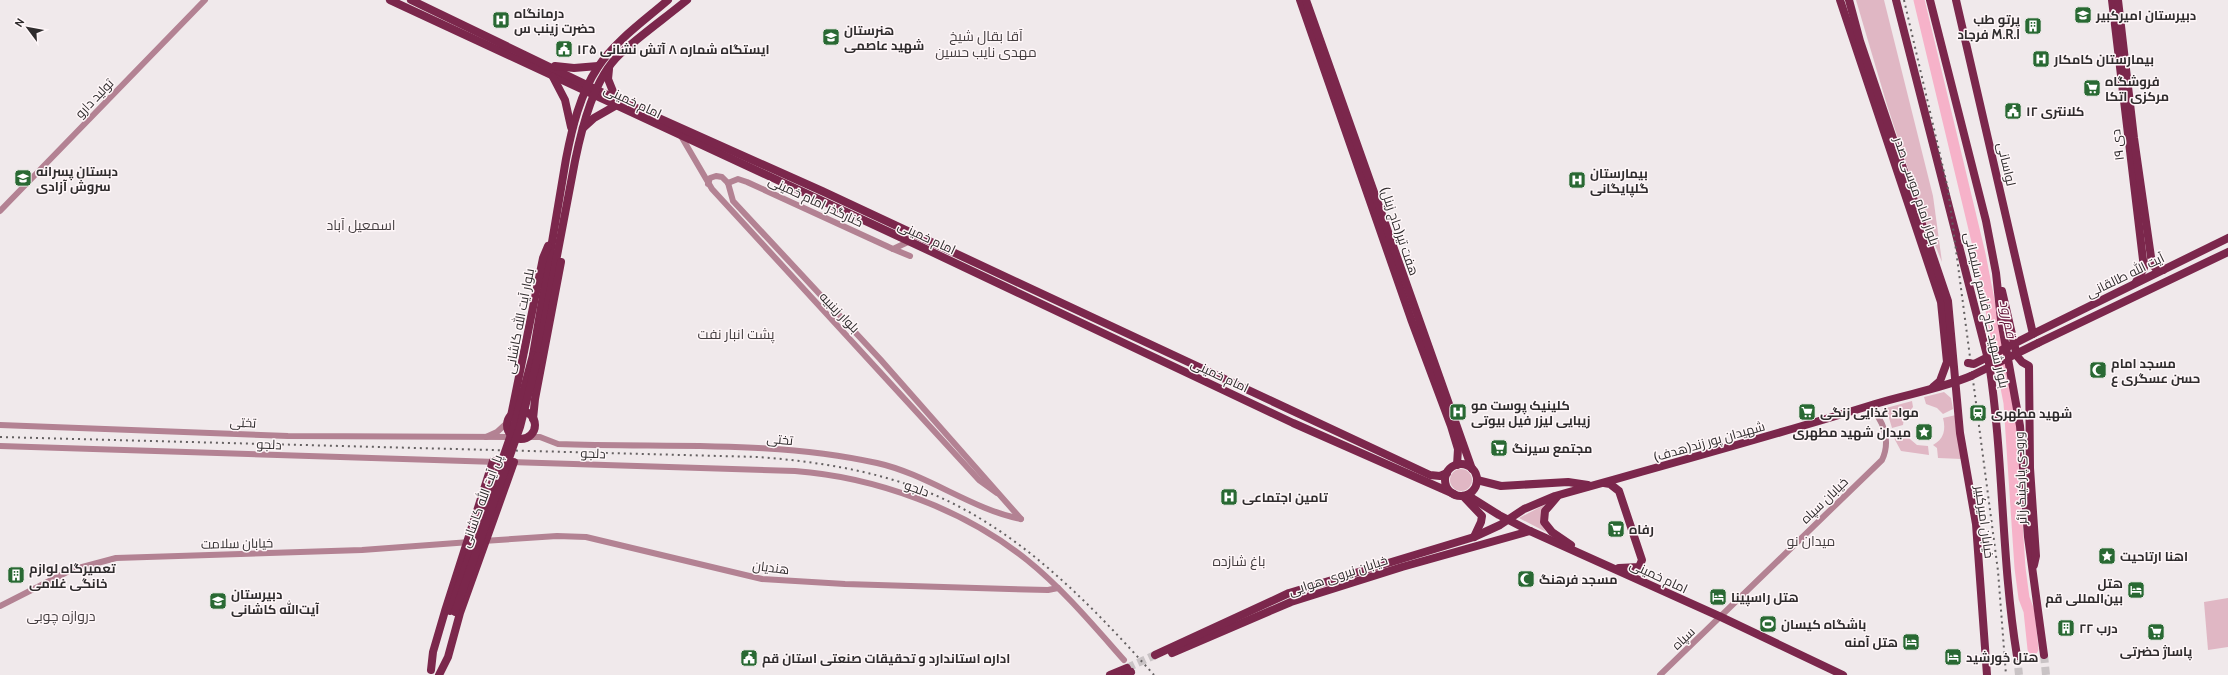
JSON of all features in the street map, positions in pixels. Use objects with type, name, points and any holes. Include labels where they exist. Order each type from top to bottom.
[{"type":"main road","name":"امام خمینی","points":[[390,0],[552,76],[587,88]]},
{"type":"main road","name":"امام خمینی","points":[[411,0],[549,66],[596,93],[681,136],[1293,423],[1461,495],[1530,531],[1721,617],[1843,675]]},
{"type":"main road","name":"بلوار آیت الله کاشانی","points":[[535,355],[557,232],[572,131],[587,88],[598,66],[614,47],[668,0]]},
{"type":"main road","name":"بلوار آیت الله کاشانی","points":[[509,419],[516,396],[544,258],[557,232],[581,130],[596,93],[609,67],[620,55],[687,0]]},
{"type":"main road","name":"هفت تیر(حاج زینل)","points":[[1300,0],[1410,319],[1451,426],[1458,450],[1457,465]]},
{"type":"main road","name":"هفت تیر(حاج زینل)","points":[[1306,0],[1393,250],[1472,469]]},
{"type":"main road","name":"بلوار امام موسی صدر","points":[[1840,0],[1941,302],[1950,362],[1956,373]]},
{"type":"main road","name":"بلوار امام موسی صدر","points":[[1849,0],[1860,41],[1948,301],[1950,362],[1940,381],[1931,389]]},
{"type":"main road","name":"بلوار شهید حاج قاسم سلیمانی","points":[[1896,0],[1989,363],[1996,406],[2010,606],[2017,656]]},
{"type":"main road","name":"بلوار شهید حاج قاسم سلیمانی","points":[[1930,0],[1986,222],[1996,273],[2001,320],[2020,426],[2028,537],[2044,655]]},
{"type":"main road","name":"لواسانی","points":[[1956,0],[2034,334]]},
{"type":"main road","name":"۱۹ دی","points":[[2112,0],[2144,268],[2140,278],[2134,284]]},
{"type":"main road","name":"۱۹ دی","points":[[2118,0],[2134,138],[2152,264],[2158,270],[2163,270]]},
{"type":"main road","points":[[549,66],[574,68],[598,66]]},
{"type":"main road","points":[[581,130],[615,102],[608,79],[609,67]]},
{"type":"main road","points":[[552,76],[565,100],[572,131]]},
{"type":"main road","name":"امام خمینی","points":[[615,102],[822,191],[1430,475],[1440,476],[1447,473]]},
{"type":"main road","name":"بلوار آیت الله کاشانی","points":[[534,419],[535,399],[563,250],[557,232]]},
{"type":"main road","name":"آیت الله طالقانی","points":[[1950,362],[1974,364],[2228,238]]},
{"type":"main road","name":"آیت الله طالقانی","points":[[1956,382],[2228,252]]},
{"type":"main road","name":"ورودی پارکینگ زائر","points":[[1996,273],[2017,356],[2022,362],[2029,366],[2030,468],[2036,556],[2033,575]]},
{"type":"main road","name":"پل آیت الله کاشانی","points":[[435,674],[452,612],[514,426],[535,355]]},
{"type":"main road","name":"خیابان امیرکبیر","points":[[1956,373],[1960,433],[1976,524],[1987,675]]},
{"type":"main road","name":"شهیدان پور زند(هدف)","points":[[1508,520],[1524,509],[1559,495],[1956,382]]},
{"type":"main road","points":[[516,396],[520,404],[524,406],[533,403],[535,399]]},
{"type":"main road","points":[[517,412],[525,412],[534,419],[535,427],[528,437],[515,437],[509,431],[509,419],[517,412]]},
{"type":"main road","points":[[435,674],[433,652],[493,461]]},
{"type":"main road","points":[[435,674],[448,657],[485,541],[514,462]]},
{"type":"main road","points":[[1461,495],[1474,489],[1477,480],[1472,469],[1465,465],[1457,465],[1447,473],[1446,484],[1461,495],[1482,516],[1481,522],[1474,537]]},
{"type":"main road","points":[[1477,480],[1501,486],[1568,482],[1590,486]]},
{"type":"main road","points":[[1600,483],[1610,484],[1619,491],[1642,560],[1639,567],[1635,569],[1613,568]]},
{"type":"main road","points":[[1559,495],[1545,511],[1543,516],[1545,526],[1588,556]]},
{"type":"main road","name":"خیابان نیروی هوایی","points":[[1508,520],[1474,537],[1288,593],[1157,657],[1291,602],[1402,567],[1530,531]]},
{"type":"main road","points":[[464,552],[470,547],[474,547],[480,552],[480,556]]},
{"type":"main road","points":[[1110,675],[1127,669]]},
{"type":"street","name":"تولید دارو","points":[[0,212],[205,0]]},
{"type":"street","name":"بلوار زینبیه","points":[[681,136],[708,184],[979,480],[997,493]]},
{"type":"street","points":[[708,184],[710,178],[716,176],[722,177],[728,183]]},
{"type":"street","name":"کنارگذر امام خمینی","points":[[728,183],[738,179],[747,182],[910,256]]},
{"type":"street","name":"بلوار زینبیه","points":[[728,183],[732,201],[880,359],[949,435],[997,493],[1021,519]]},
{"type":"street","points":[[893,249],[908,242]]},
{"type":"street","name":"خیابان سپاه","points":[[1721,617],[1882,460],[1887,444],[1880,418],[1867,407]]},
{"type":"street","points":[[485,438],[497,432],[509,419]]},
{"type":"street","name":"تختی","points":[[0,425],[288,436],[515,437]]},
{"type":"street","name":"تختی","points":[[528,437],[540,437],[558,444],[757,448],[832,454],[880,464],[902,471],[938,485],[1000,513],[1021,519]]},
{"type":"street","name":"دلجو","points":[[0,446],[795,471],[839,477],[882,487],[921,500],[988,533],[1026,559],[1058,588],[1127,669]]},
{"type":"street","name":"هندیان","points":[[485,541],[557,536],[586,537],[762,579],[845,584],[1035,590],[1058,588]]},
{"type":"street","name":"خیابان سلامت","points":[[0,606],[71,570],[122,557],[362,550],[485,541]]},
{"type":"street","name":"سپاه","points":[[1660,675],[1721,617]]},
{"type":"shaded area","points":[[1856,0],[1884,0],[1933,196],[1942,262],[1926,223],[1887,105]]},
{"type":"shaded area","points":[[1944,392],[1951,398],[1953,409],[1943,414],[1937,408],[1926,404],[1924,397]]},
{"type":"shaded area","points":[[1912,401],[1913,407],[1904,418],[1903,425],[1892,428],[1886,408]]},
{"type":"shaded area","points":[[1956,415],[1962,459],[1938,458],[1937,448],[1933,445],[1942,437],[1944,430],[1943,418]]},
{"type":"shaded area","points":[[1904,434],[1917,445],[1928,446],[1929,455],[1901,451],[1894,438]]},
{"type":"shaded area","points":[[1461,469],[1469,472],[1472,480],[1469,488],[1461,491],[1453,488],[1450,480],[1453,472]]},
{"type":"shaded area","points":[[1544,505],[1540,523],[1546,532],[1519,518]]},
{"type":"shaded area","points":[[2228,598],[2228,647],[2208,650],[2204,602]]},
{"type":"waterway","name":"قم رود","points":[[1919,0],[1980,254],[2009,403],[2020,568],[2024,598],[2029,611],[2033,649]]},
{"type":"tunnel","points":[[1127,668],[1155,655]]},
{"type":"tunnel","points":[[2044,655],[2046,675]]},
{"type":"tunnel","points":[[2017,656],[2019,675]]},
{"type":"railway","points":[[1904,0],[1948,189],[1998,571],[2006,675]]},
{"type":"railway","points":[[0,437],[758,457],[833,466],[882,477],[929,493],[952,503],[1009,537],[1061,579],[1109,626],[1154,675]]},
{"type":"place","name":"دبیرستان امیرکبیر","points":[[2083,15]]},
{"type":"place","name":"درمانگاه حضرت زینب س","points":[[501,20]]},
{"type":"place","name":"پرتو طب فرجاد M.R.I","points":[[2033,26]]},
{"type":"place","name":"هنرستان شهید عاصمی","points":[[831,37]]},
{"type":"place","name":"ایستگاه شماره ۸ آتش نشانی ۱۲۵","points":[[564,49]]},
{"type":"place","name":"بیمارستان کامکار","points":[[2041,59]]},
{"type":"place","name":"فروشگاه مرکزی اتکا","points":[[2092,88]]},
{"type":"place","name":"کلانتری ۱۲","points":[[2013,111]]},
{"type":"place","name":"دبستان پسرانه سروش آزادی","points":[[23,178]]},
{"type":"place","name":"بیمارستان گلپایگانی","points":[[1577,180]]},
{"type":"place","name":"مسجد امام حسن عسگری ع","points":[[2098,370]]},
{"type":"place","name":"کلینیک پوست مو زیبایی لیزر فیل بیوتی","points":[[1458,412]]},
{"type":"place","name":"مواد غذایی زنگی","points":[[1807,412]]},
{"type":"place","name":"شهید مطهری","points":[[1978,413]]},
{"type":"place","name":"میدان شهید مطهری","points":[[1924,432]]},
{"type":"place","name":"مجتمع سیرنگ","points":[[1499,448]]},
{"type":"place","name":"تامین اجتماعی","points":[[1229,497]]},
{"type":"place","name":"رفاه","points":[[1616,529]]},
{"type":"place","name":"اهنا ارتاحیت","points":[[2107,556]]},
{"type":"place","name":"تعمیرگاه لوازم خانگی غلامی","points":[[16,575]]},
{"type":"place","name":"مسجد فرهنگ","points":[[1526,579]]},
{"type":"place","name":"هتل بین‌المللی قم","points":[[2136,590]]},
{"type":"place","name":"هتل راسپینا","points":[[1718,597]]},
{"type":"place","name":"دبیرستان آیت‌الله کاشانی","points":[[218,601]]},
{"type":"place","name":"باشگاه کیسان","points":[[1768,624]]},
{"type":"place","name":"درب ۲۲","points":[[2066,628]]},
{"type":"place","name":"پاساژ حضرتی","points":[[2156,632]]},
{"type":"place","name":"هتل آمنه","points":[[1911,642]]},
{"type":"place","name":"هتل خورشید","points":[[1953,657]]},
{"type":"place","name":"اداره استاندارد و تحقیقات صنعتی استان قم","points":[[749,658]]},
{"type":"district","name":"آقا بقال شیخ مهدی نایب حسین","points":[[986,44]]},
{"type":"district","name":"اسمعیل آباد","points":[[361,225]]},
{"type":"district","name":"پشت انبار نفت","points":[[736,334]]},
{"type":"district","name":"میدان نو","points":[[1811,541]]},
{"type":"district","name":"باغ شازده","points":[[1239,561]]},
{"type":"district","name":"دروازه چوبی","points":[[61,616]]}]
